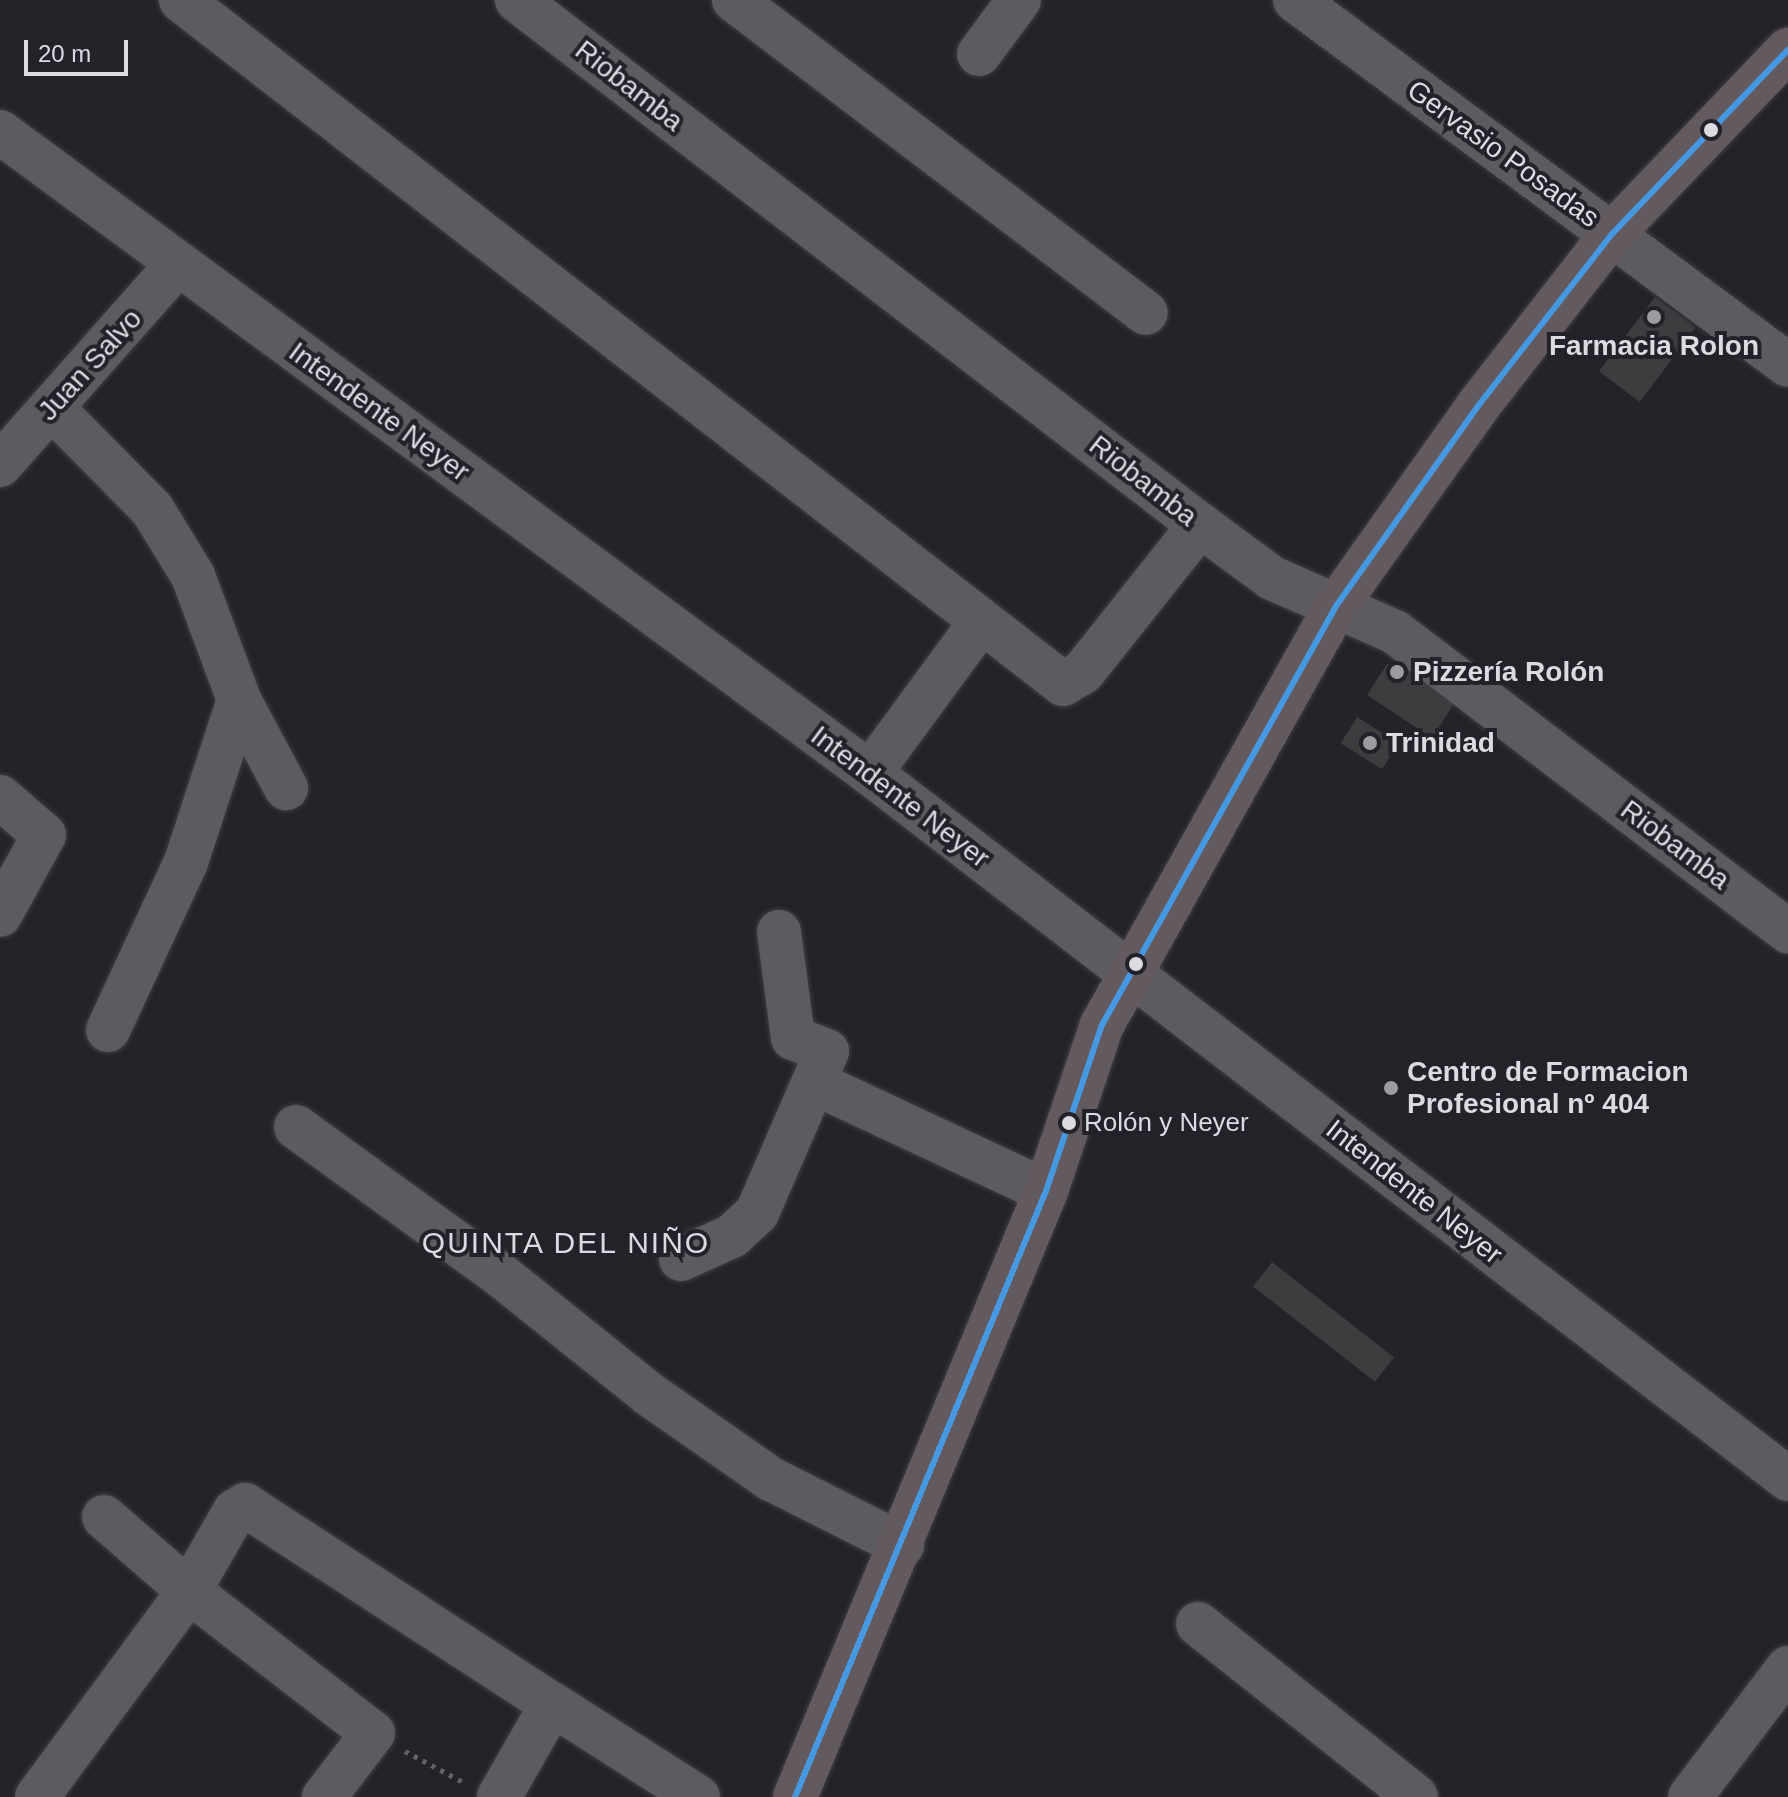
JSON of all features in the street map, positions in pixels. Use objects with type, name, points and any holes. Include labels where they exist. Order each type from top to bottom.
[{"type":"main road","points":[[795,1797],[902,1545],[1046,1191],[1102,1025],[1336,606],[1478,406],[1612,234],[1788,50]]},
{"type":"street","points":[[181,0],[1063,684],[1083,672],[1200,525]]},
{"type":"street","name":"Riobamba","points":[[517,0],[1272,578],[1395,632],[1788,931]]},
{"type":"street","points":[[734,0],[1146,313]]},
{"type":"street","points":[[979,54],[1019,0]]},
{"type":"street","name":"Gervasio Posadas","points":[[1295,0],[1788,364]]},
{"type":"street","name":"Intendente Neyer","points":[[0,132],[870,773],[1131,974],[1782,1462]]},
{"type":"street","name":"Juan Salvo","points":[[0,465],[178,264]]},
{"type":"street","points":[[52,408],[152,509],[193,576],[239,700],[286,788]]},
{"type":"street","points":[[870,773],[981,622]]},
{"type":"street","points":[[108,1030],[186,862],[239,700]]},
{"type":"street","points":[[0,797],[44,835],[0,915]]},
{"type":"street","points":[[681,1259],[732,1236],[757,1213],[827,1051],[793,1038],[779,932]]},
{"type":"street","points":[[815,1083],[1046,1191]]},
{"type":"street","points":[[296,1127],[759,1470],[902,1545]]},
{"type":"street","points":[[37,1797],[189,1591],[235,1511],[254,1507],[698,1797]]},
{"type":"street","points":[[104,1517],[189,1591],[373,1733],[324,1797]]},
{"type":"street","points":[[1198,1624],[1416,1797]]},
{"type":"street","points":[[1690,1797],[1788,1668]]},
{"type":"street","points":[[486,1792],[552,1704]]},
{"type":"path","points":[[373,1733],[486,1792]]},
{"type":"building","points":[[1655,297],[1696,328],[1640,402],[1599,371]]},
{"type":"building","points":[[1408,663],[1459,696],[1432,738],[1367,695],[1387,664]]},
{"type":"building","name":"Trinidad","points":[[1357,717],[1399,743],[1382,769],[1341,743]]},
{"type":"building","points":[[1272,1262],[1394,1357],[1375,1382],[1253,1286]]},
{"type":"transit line","points":[[795,1797],[1046,1191],[1102,1025],[1336,606],[1478,406],[1612,234],[1788,50]]},
{"type":"place","name":"Farmacia Rolon","points":[[1654,317]]},
{"type":"place","name":"Pizzería Rolón","points":[[1397,672]]},
{"type":"place","name":"Trinidad","points":[[1370,743]]},
{"type":"place","name":"Centro de Formacion Profesional nº 404","points":[[1391,1088]]},
{"type":"place","name":"Rolón y Neyer","points":[[1069,1123]]},
{"type":"district","name":"QUINTA DEL NIÑO","points":[[566,1243]]}]
